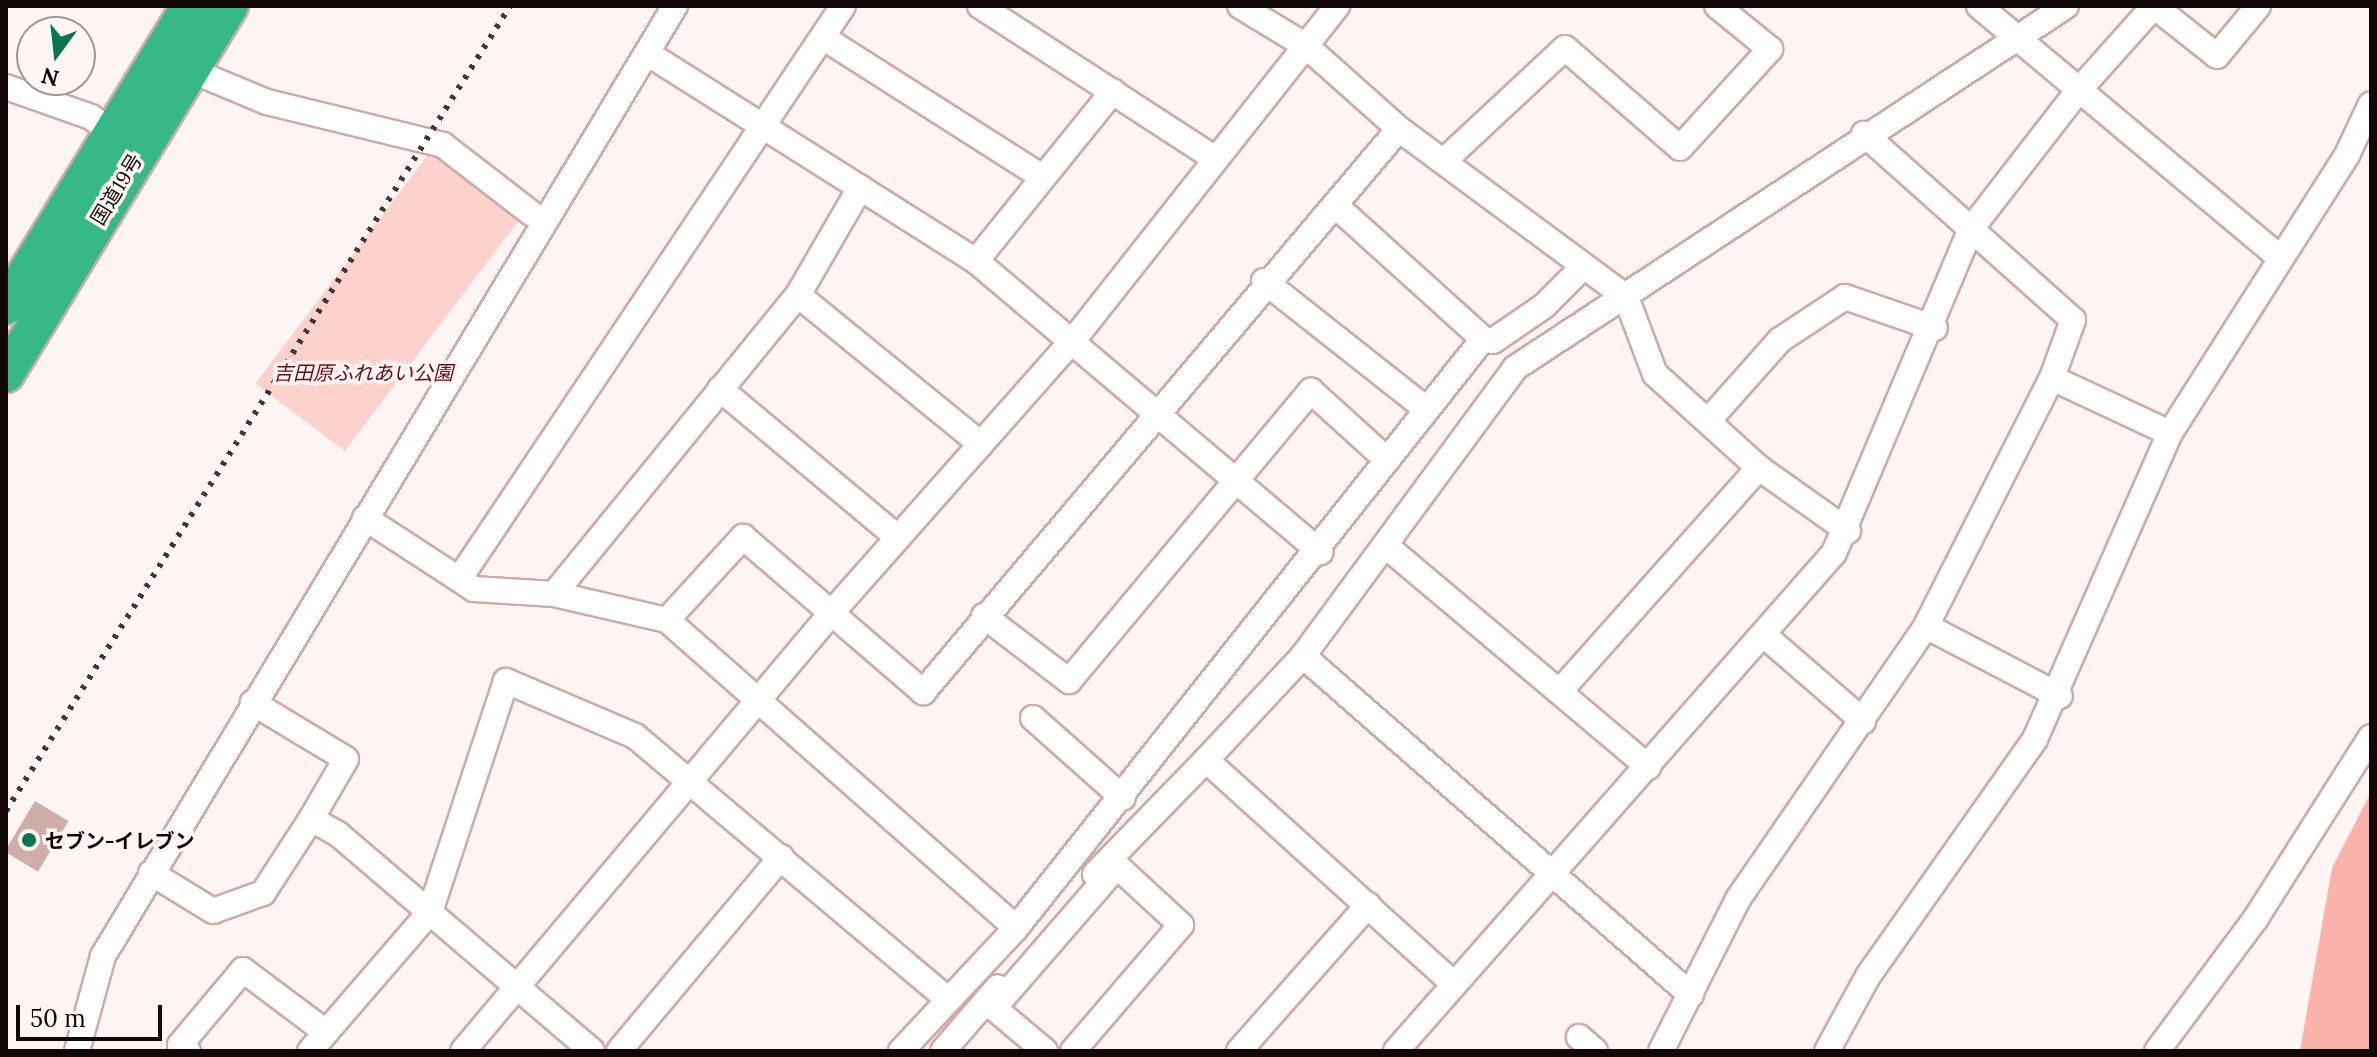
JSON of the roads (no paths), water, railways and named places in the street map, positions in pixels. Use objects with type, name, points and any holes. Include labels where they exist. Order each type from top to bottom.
[{"type":"highway","name":"国道19号","points":[[6,374],[125,142],[190,6]]},
{"type":"highway","name":"国道19号","points":[[6,306],[125,142],[190,70],[230,6]]},
{"type":"street","points":[[77,1051],[103,956],[675,6]]},
{"type":"street","points":[[460,578],[767,126],[843,6]]},
{"type":"street","points":[[980,6],[1214,158]]},
{"type":"street","points":[[1240,6],[1306,46],[1399,129],[1447,158],[1583,267],[1626,297],[1655,374],[1759,468],[1848,531]]},
{"type":"street","points":[[463,1051],[689,783],[761,704],[834,610],[1075,338],[1337,6]]},
{"type":"street","points":[[1447,158],[1565,48],[1680,148],[1770,49],[1717,6]]},
{"type":"street","points":[[1979,6],[2279,257]]},
{"type":"street","points":[[943,1051],[1151,809],[1161,808],[1303,656],[1515,368],[1626,297],[1864,134],[2014,36],[2066,6]]},
{"type":"street","points":[[1396,1051],[1765,636],[1848,531],[1935,328],[1971,229],[2079,90],[2154,6],[2217,56],[2258,6]]},
{"type":"street","points":[[824,38],[1042,177]]},
{"type":"street","points":[[647,53],[767,126],[976,261],[1075,338],[1320,552]]},
{"type":"street","points":[[190,70],[267,102],[443,145],[531,213]]},
{"type":"street","points":[[6,87],[91,117],[125,142]]},
{"type":"street","points":[[976,261],[1113,91]]},
{"type":"street","points":[[1827,1051],[1868,976],[2000,795],[2060,696],[2170,433],[2279,257],[2347,155],[2371,104]]},
{"type":"street","points":[[667,620],[743,537],[834,610],[923,692],[1154,410],[1264,281],[1336,206],[1399,129]]},
{"type":"street","points":[[1661,1051],[1738,899],[1926,626],[2052,378],[2073,320],[1864,134]]},
{"type":"street","points":[[554,594],[798,295],[860,188]]},
{"type":"street","points":[[1336,206],[1483,339],[1493,341],[1544,306],[1583,267]]},
{"type":"street","points":[[1264,281],[1426,409]]},
{"type":"street","points":[[798,295],[981,444]]},
{"type":"street","points":[[1708,421],[1780,340],[1845,297],[1935,328]]},
{"type":"street","points":[[901,1051],[946,998],[1016,928],[1123,798],[1320,552],[1426,409],[1483,339]]},
{"type":"street","points":[[2052,378],[2170,433]]},
{"type":"street","points":[[720,389],[898,538]]},
{"type":"street","points":[[984,616],[1069,681],[1311,391],[1387,460]]},
{"type":"street","points":[[1560,691],[1759,468]]},
{"type":"street","points":[[365,518],[474,589],[554,594],[667,620],[1016,928]]},
{"type":"street","points":[[1386,546],[1648,767]]},
{"type":"street","points":[[1926,626],[2060,696]]},
{"type":"street","points":[[1765,636],[1863,721]]},
{"type":"street","points":[[1303,656],[1691,995]]},
{"type":"street","points":[[188,1051],[180,1045],[243,970],[318,1042],[430,912],[506,681],[635,736],[946,998]]},
{"type":"street","points":[[151,873],[213,911],[263,893],[311,819],[346,759],[253,703]]},
{"type":"street","points":[[1033,718],[1123,798]]},
{"type":"street","points":[[2157,1051],[2256,918],[2371,737]]},
{"type":"street","points":[[1206,760],[1454,984]]},
{"type":"street","points":[[311,819],[430,912],[592,1051]]},
{"type":"street","points":[[619,1051],[781,857]]},
{"type":"street","points":[[1045,1051],[994,1008],[1117,866],[1181,925],[1073,1051]]},
{"type":"street","points":[[1239,1051],[1368,905]]},
{"type":"railway","points":[[6,811],[510,6]]},
{"type":"place","name":"セブン-イレブン","points":[[29,840]]},
{"type":"park label","name":"吉田原ふれあい公園","points":[[363,372]]}]
